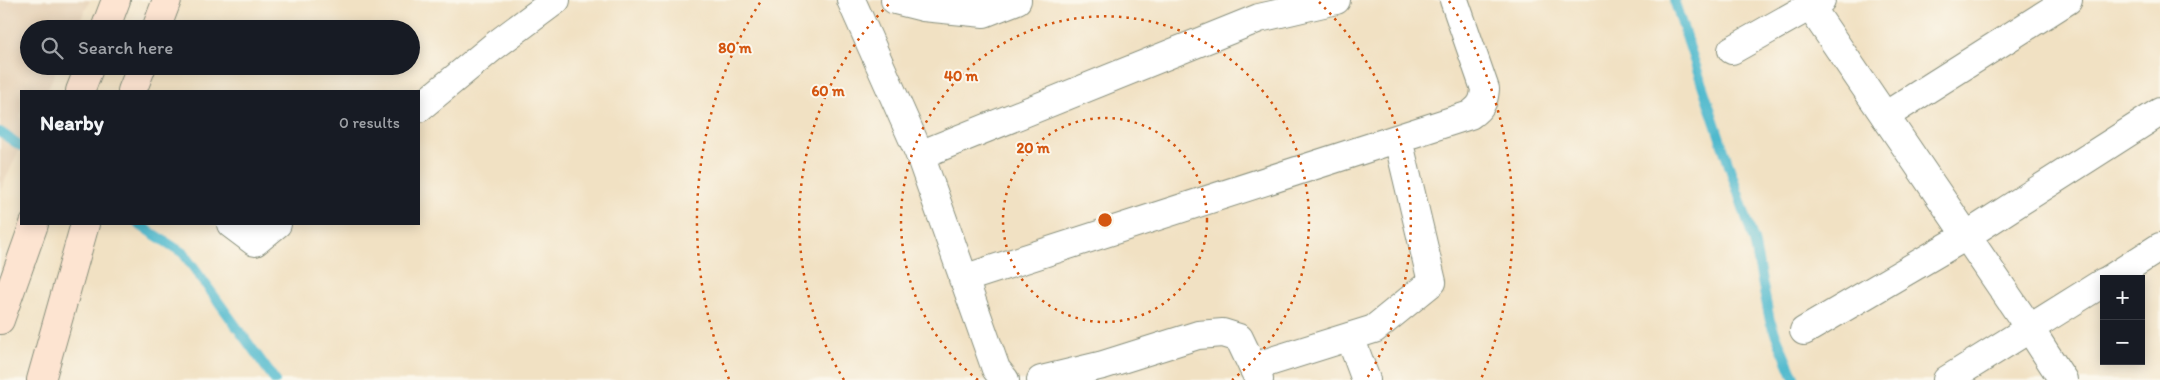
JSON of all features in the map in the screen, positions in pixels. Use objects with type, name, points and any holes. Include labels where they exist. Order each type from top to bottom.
[{"type":"main road","points":[[108,20],[116,0]]},
{"type":"main road","points":[[160,20],[168,0]]},
{"type":"main road","points":[[80,90],[86,75]]},
{"type":"main road","points":[[132,90],[138,75]]},
{"type":"main road","points":[[0,320],[34,225]]},
{"type":"main road","points":[[41,380],[84,229]]},
{"type":"street","points":[[420,107],[493,47],[556,0]]},
{"type":"street","points":[[850,0],[920,155],[996,369],[1005,380]]},
{"type":"street","points":[[895,0],[923,7],[984,12],[1017,0]]},
{"type":"street","points":[[920,155],[1256,9],[1336,0]]},
{"type":"street","points":[[963,279],[1470,116],[1480,108],[1484,99],[1485,89],[1454,0]]},
{"type":"street","points":[[1885,116],[2068,0]]},
{"type":"street","points":[[1732,50],[1816,3],[1885,116],[2063,380]]},
{"type":"street","points":[[1804,331],[1966,236],[2160,112]]},
{"type":"street","points":[[1041,380],[1103,365],[1198,335],[1223,333],[1239,338],[1256,374],[1374,329],[1432,282],[1398,139]]},
{"type":"street","points":[[232,225],[255,242],[276,225]]},
{"type":"street","points":[[2116,275],[2160,247]]},
{"type":"street","points":[[1947,380],[2100,285]]},
{"type":"street","points":[[1350,337],[1366,380]]},
{"type":"shaded area","points":[[0,0],[90,0],[80,20],[20,20],[20,75],[54,75],[47,90],[20,90],[20,148],[0,191]]},
{"type":"waterway","points":[[1674,0],[1754,241],[1770,321],[1795,380]]},
{"type":"waterway","points":[[0,132],[20,145]]},
{"type":"waterway","points":[[140,225],[183,253],[275,380]]}]
